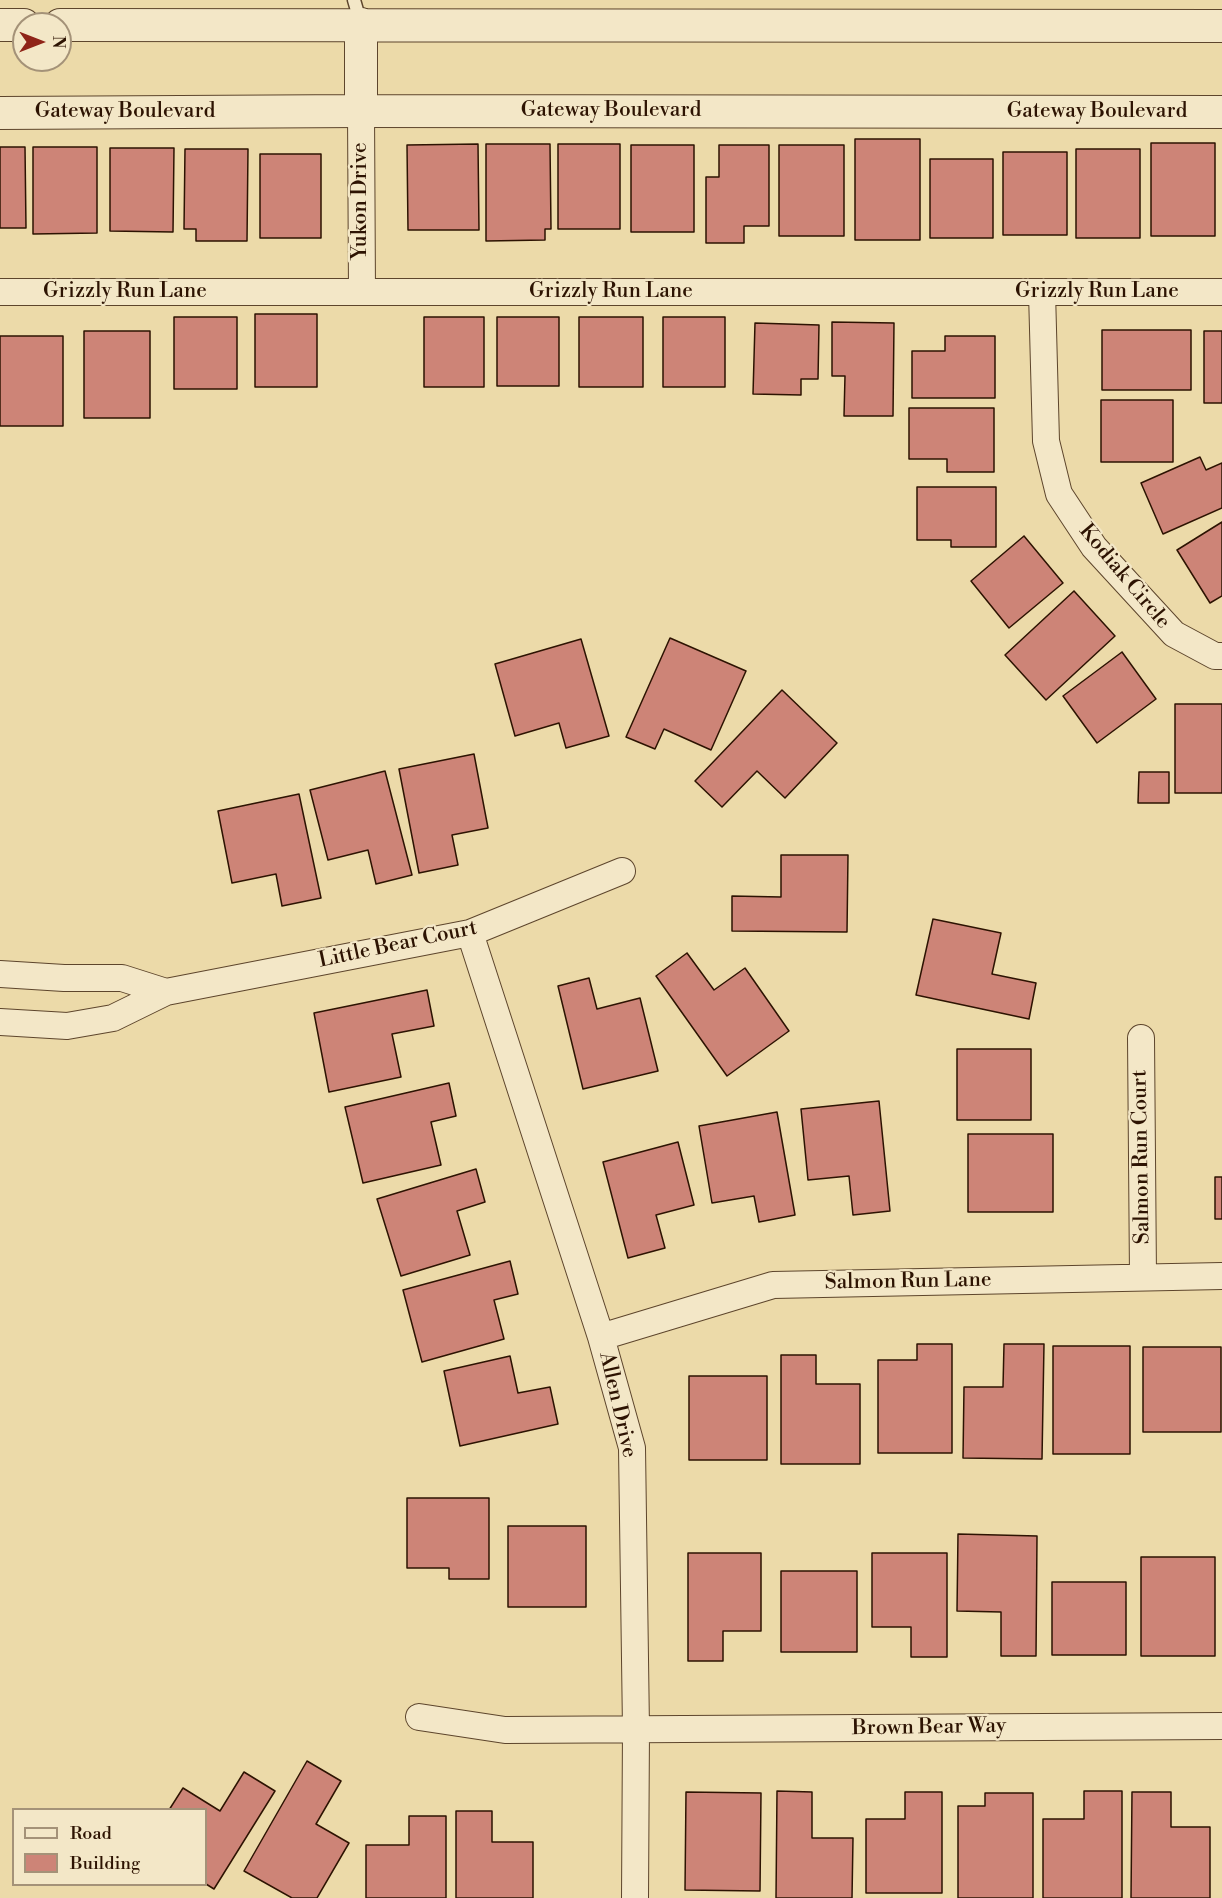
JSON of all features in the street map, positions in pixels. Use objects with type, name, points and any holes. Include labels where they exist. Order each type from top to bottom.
[{"type":"street","points":[[357,12],[361,111]]},
{"type":"street","points":[[72,24],[357,12],[1222,26]]},
{"type":"street","name":"Yukon Drive","points":[[361,111],[362,292]]},
{"type":"street","name":"Gateway Boulevard","points":[[0,112],[1222,112]]},
{"type":"street","name":"Kodiak Circle","points":[[1042,291],[1046,441],[1059,494],[1094,547],[1174,634],[1215,656],[1222,656]]},
{"type":"street","name":"Grizzly Run Lane","points":[[0,292],[1222,291]]},
{"type":"street","name":"Little Bear Court","points":[[0,1022],[67,1026],[112,1018],[166,992],[470,933],[622,871]]},
{"type":"street","name":"Allen Drive","points":[[470,933],[602,1337],[632,1448],[636,1728],[635,1898]]},
{"type":"street","name":"Little Bear Court","points":[[0,974],[64,978],[122,978],[166,992]]},
{"type":"street","name":"Salmon Run Court","points":[[1141,1038],[1143,1277]]},
{"type":"street","name":"Salmon Run Lane","points":[[602,1337],[773,1285],[1222,1276]]},
{"type":"street","name":"Brown Bear Way","points":[[419,1717],[505,1730],[1222,1726]]},
{"type":"building","points":[[855,139],[920,139],[920,240],[855,240]]},
{"type":"building","points":[[1151,143],[1215,143],[1215,236],[1151,236]]},
{"type":"building","points":[[478,144],[479,230],[408,230],[407,145]]},
{"type":"building","points":[[486,144],[550,144],[551,229],[545,229],[545,240],[486,241]]},
{"type":"building","points":[[558,144],[620,144],[620,229],[558,229]]},
{"type":"building","points":[[631,145],[694,145],[694,232],[631,232]]},
{"type":"building","points":[[719,145],[769,145],[769,226],[744,226],[744,243],[706,243],[706,177],[719,177]]},
{"type":"building","points":[[779,145],[844,145],[844,236],[779,236]]},
{"type":"building","points":[[0,147],[25,147],[26,228],[0,228]]},
{"type":"building","points":[[33,147],[97,147],[97,233],[33,234]]},
{"type":"building","points":[[110,148],[174,148],[173,232],[110,231]]},
{"type":"building","points":[[185,149],[248,149],[247,241],[196,241],[196,229],[184,229]]},
{"type":"building","points":[[1076,149],[1140,149],[1140,238],[1076,238]]},
{"type":"building","points":[[1003,152],[1067,152],[1067,235],[1003,235]]},
{"type":"building","points":[[260,154],[321,154],[321,238],[260,238]]},
{"type":"building","points":[[930,159],[993,159],[993,238],[930,238]]},
{"type":"building","points":[[255,314],[317,314],[317,387],[255,387]]},
{"type":"building","points":[[174,317],[237,317],[237,389],[174,389]]},
{"type":"building","points":[[424,317],[484,317],[484,387],[424,387]]},
{"type":"building","points":[[497,317],[559,317],[559,386],[497,386]]},
{"type":"building","points":[[579,317],[643,317],[643,387],[579,387]]},
{"type":"building","points":[[663,317],[725,317],[725,387],[663,387]]},
{"type":"building","points":[[832,322],[894,323],[893,416],[844,416],[845,376],[832,376]]},
{"type":"building","points":[[755,323],[819,325],[818,379],[801,379],[801,395],[753,394]]},
{"type":"building","points":[[1102,330],[1191,330],[1191,390],[1102,390]]},
{"type":"building","points":[[84,331],[150,331],[150,418],[84,418]]},
{"type":"building","points":[[1204,331],[1222,331],[1222,403],[1204,403]]},
{"type":"building","points":[[0,336],[63,336],[63,426],[0,426]]},
{"type":"building","points":[[945,336],[995,336],[995,398],[912,398],[912,351],[945,351]]},
{"type":"building","points":[[1101,400],[1173,400],[1173,462],[1101,462]]},
{"type":"building","points":[[909,408],[994,408],[994,472],[947,472],[947,459],[909,459]]},
{"type":"building","points":[[1200,457],[1206,470],[1222,463],[1222,508],[1163,534],[1141,483]]},
{"type":"building","points":[[917,487],[996,487],[996,547],[951,547],[951,540],[917,540]]},
{"type":"building","points":[[1222,522],[1222,596],[1210,603],[1177,550]]},
{"type":"building","points":[[1024,536],[1063,583],[1009,628],[971,581]]},
{"type":"building","points":[[1074,591],[1115,636],[1046,700],[1005,655]]},
{"type":"building","points":[[670,638],[746,671],[711,750],[664,729],[655,749],[626,737]]},
{"type":"building","points":[[581,639],[609,736],[566,748],[559,723],[515,736],[495,664]]},
{"type":"building","points":[[1122,652],[1156,699],[1097,743],[1063,696]]},
{"type":"building","points":[[782,690],[837,743],[785,798],[757,771],[722,807],[695,781]]},
{"type":"building","points":[[1175,704],[1222,704],[1222,793],[1175,793]]},
{"type":"building","points":[[474,754],[488,828],[452,835],[458,865],[419,873],[399,769]]},
{"type":"building","points":[[385,771],[412,875],[376,884],[368,850],[328,860],[310,790]]},
{"type":"building","points":[[1139,772],[1169,772],[1169,803],[1138,803]]},
{"type":"building","points":[[299,794],[321,898],[282,906],[276,874],[232,883],[218,811]]},
{"type":"building","points":[[781,855],[848,855],[847,932],[732,931],[732,896],[781,897]]},
{"type":"building","points":[[933,919],[1001,933],[992,974],[1036,983],[1029,1019],[916,995]]},
{"type":"building","points":[[687,953],[714,990],[745,968],[789,1031],[727,1076],[656,976]]},
{"type":"building","points":[[589,978],[597,1009],[640,998],[658,1071],[583,1089],[558,986]]},
{"type":"building","points":[[427,990],[434,1026],[392,1034],[401,1077],[329,1092],[314,1013]]},
{"type":"building","points":[[957,1049],[1031,1049],[1031,1120],[957,1120]]},
{"type":"building","points":[[449,1083],[456,1116],[431,1122],[441,1165],[363,1183],[345,1107]]},
{"type":"building","points":[[879,1101],[890,1211],[853,1215],[849,1176],[808,1180],[801,1109]]},
{"type":"building","points":[[777,1112],[795,1215],[759,1222],[754,1196],[712,1203],[699,1126]]},
{"type":"building","points":[[968,1134],[1053,1134],[1053,1212],[968,1212]]},
{"type":"building","points":[[678,1142],[694,1205],[656,1215],[665,1248],[628,1258],[603,1162]]},
{"type":"building","points":[[476,1169],[485,1202],[457,1211],[470,1255],[401,1276],[377,1199]]},
{"type":"building","points":[[1215,1177],[1222,1177],[1222,1219],[1215,1219]]},
{"type":"building","points":[[510,1261],[518,1294],[494,1300],[504,1339],[422,1362],[403,1290]]},
{"type":"building","points":[[917,1344],[952,1344],[952,1453],[878,1453],[878,1360],[917,1360]]},
{"type":"building","points":[[1004,1344],[1044,1344],[1042,1459],[963,1458],[964,1387],[1003,1387]]},
{"type":"building","points":[[1053,1346],[1130,1346],[1130,1454],[1053,1454]]},
{"type":"building","points":[[1143,1347],[1221,1347],[1221,1432],[1143,1432]]},
{"type":"building","points":[[781,1355],[816,1355],[816,1384],[860,1384],[860,1464],[781,1464]]},
{"type":"building","points":[[510,1356],[518,1393],[550,1387],[558,1424],[460,1446],[444,1371]]},
{"type":"building","points":[[689,1376],[767,1376],[767,1460],[689,1460]]},
{"type":"building","points":[[407,1498],[489,1498],[489,1579],[449,1579],[449,1568],[407,1568]]},
{"type":"building","points":[[508,1526],[586,1526],[586,1607],[508,1607]]},
{"type":"building","points":[[958,1534],[1037,1536],[1036,1656],[1001,1656],[1001,1612],[957,1611]]},
{"type":"building","points":[[688,1553],[761,1553],[761,1631],[723,1631],[723,1661],[688,1661]]},
{"type":"building","points":[[872,1553],[947,1553],[947,1657],[911,1657],[911,1627],[872,1627]]},
{"type":"building","points":[[1141,1557],[1215,1557],[1215,1656],[1141,1656]]},
{"type":"building","points":[[781,1571],[857,1571],[857,1652],[781,1652]]},
{"type":"building","points":[[1052,1582],[1126,1582],[1126,1655],[1052,1655]]},
{"type":"building","points":[[307,1761],[341,1781],[316,1824],[349,1843],[317,1898],[292,1898],[244,1871]]},
{"type":"building","points":[[244,1772],[275,1791],[214,1889],[207,1885],[207,1808],[170,1808],[183,1788],[220,1811]]},
{"type":"building","points":[[777,1791],[812,1792],[812,1838],[853,1838],[852,1898],[776,1898]]},
{"type":"building","points":[[1084,1791],[1122,1791],[1122,1898],[1043,1898],[1043,1819],[1084,1819]]},
{"type":"building","points":[[686,1792],[761,1793],[760,1891],[685,1890]]},
{"type":"building","points":[[905,1792],[942,1792],[942,1893],[866,1893],[866,1819],[905,1819]]},
{"type":"building","points":[[1132,1792],[1171,1792],[1171,1827],[1210,1827],[1210,1898],[1131,1898]]},
{"type":"building","points":[[985,1793],[1033,1793],[1033,1898],[958,1898],[958,1806],[985,1806]]},
{"type":"building","points":[[456,1811],[492,1811],[492,1842],[533,1842],[533,1898],[456,1898]]},
{"type":"building","points":[[409,1816],[446,1816],[446,1898],[366,1898],[366,1845],[409,1845]]}]
